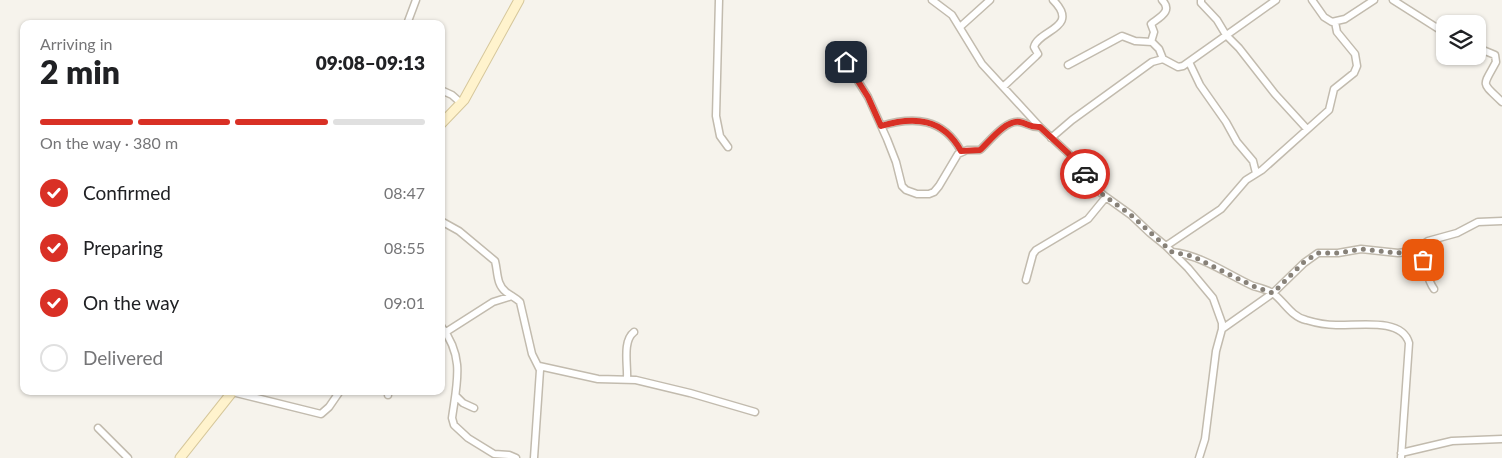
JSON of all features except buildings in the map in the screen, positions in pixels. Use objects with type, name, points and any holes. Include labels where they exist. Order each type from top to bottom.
[{"type":"main road","points":[[445,120],[461,103],[519,0]]},
{"type":"main road","points":[[180,458],[230,395]]},
{"type":"street","points":[[408,20],[416,0]]},
{"type":"street","points":[[719,0],[716,116],[720,136],[728,147]]},
{"type":"street","points":[[932,0],[952,15],[979,60],[1040,127],[1069,154],[1096,188],[1131,215],[1166,246],[1210,292],[1218,311],[1222,329],[1216,351],[1204,439],[1199,458]]},
{"type":"street","points":[[960,27],[990,0]]},
{"type":"street","points":[[1003,87],[1038,54],[1034,47],[1035,42],[1059,25],[1062,14],[1053,0]]},
{"type":"street","points":[[1151,42],[1154,32],[1152,24],[1162,17],[1166,9],[1166,5],[1162,0]]},
{"type":"street","points":[[1201,0],[1201,3],[1217,20],[1226,35],[1307,130]]},
{"type":"street","points":[[1051,138],[1072,120],[1152,62],[1162,59],[1179,67],[1189,62],[1276,0]]},
{"type":"street","points":[[1312,0],[1324,17],[1335,22],[1345,19],[1374,0]]},
{"type":"street","points":[[1393,0],[1436,27]]},
{"type":"street","points":[[1166,246],[1221,210],[1246,180],[1262,170],[1329,110],[1334,89],[1354,73],[1357,68],[1355,54],[1337,32],[1335,22]]},
{"type":"street","points":[[1068,65],[1120,36],[1125,36],[1135,41],[1151,42],[1159,49],[1162,59]]},
{"type":"street","points":[[1486,51],[1492,53],[1496,59],[1485,82],[1487,89],[1502,102]]},
{"type":"street","points":[[846,62],[868,97],[893,152],[902,186],[910,193],[929,194],[934,192],[961,151],[980,150],[995,134],[1012,123],[1020,122],[1032,127],[1040,127]]},
{"type":"street","points":[[1189,62],[1200,85],[1226,122],[1237,142],[1253,162],[1256,173]]},
{"type":"street","points":[[445,92],[461,103]]},
{"type":"street","points":[[881,126],[896,122],[931,123],[953,138],[961,151]]},
{"type":"street","points":[[1026,280],[1033,254],[1036,250],[1088,220],[1106,197]]},
{"type":"street","points":[[1222,329],[1273,293],[1304,262],[1318,253],[1338,253],[1361,249],[1398,253],[1413,251],[1428,241],[1457,233],[1478,222],[1502,221]]},
{"type":"street","points":[[445,223],[459,231],[495,261],[497,276],[501,286],[520,302],[532,354],[539,366],[598,378],[627,379],[690,393],[755,412]]},
{"type":"street","points":[[1417,249],[1426,265],[1428,280],[1434,290]]},
{"type":"street","points":[[1172,252],[1192,256],[1253,286],[1273,293],[1290,310],[1304,320],[1337,326],[1374,324],[1391,328],[1405,335],[1409,344],[1401,456],[1452,441],[1502,439]]},
{"type":"street","points":[[512,296],[493,302],[446,332],[454,349],[458,364],[456,396],[452,418],[454,425],[468,438],[494,454],[509,455],[516,458]]},
{"type":"street","points":[[627,379],[627,346],[630,335],[634,332]]},
{"type":"street","points":[[534,458],[539,366]]},
{"type":"street","points":[[244,395],[321,414],[329,407],[337,395]]},
{"type":"street","points":[[456,396],[467,406],[474,408]]},
{"type":"street","points":[[98,428],[128,458]]},
{"type":"way so far","points":[[1085,174],[1102,194],[1131,215],[1172,252],[1192,256],[1253,286],[1273,293],[1304,262],[1320,252],[1338,253],[1361,249],[1376,249],[1398,253],[1417,249],[1423,260]]},
{"type":"route","points":[[846,62],[868,97],[881,126],[896,122],[917,121],[931,123],[953,138],[961,151],[976,151],[980,150],[995,134],[1006,126],[1020,122],[1032,127],[1040,127],[1074,159],[1085,174]]}]
